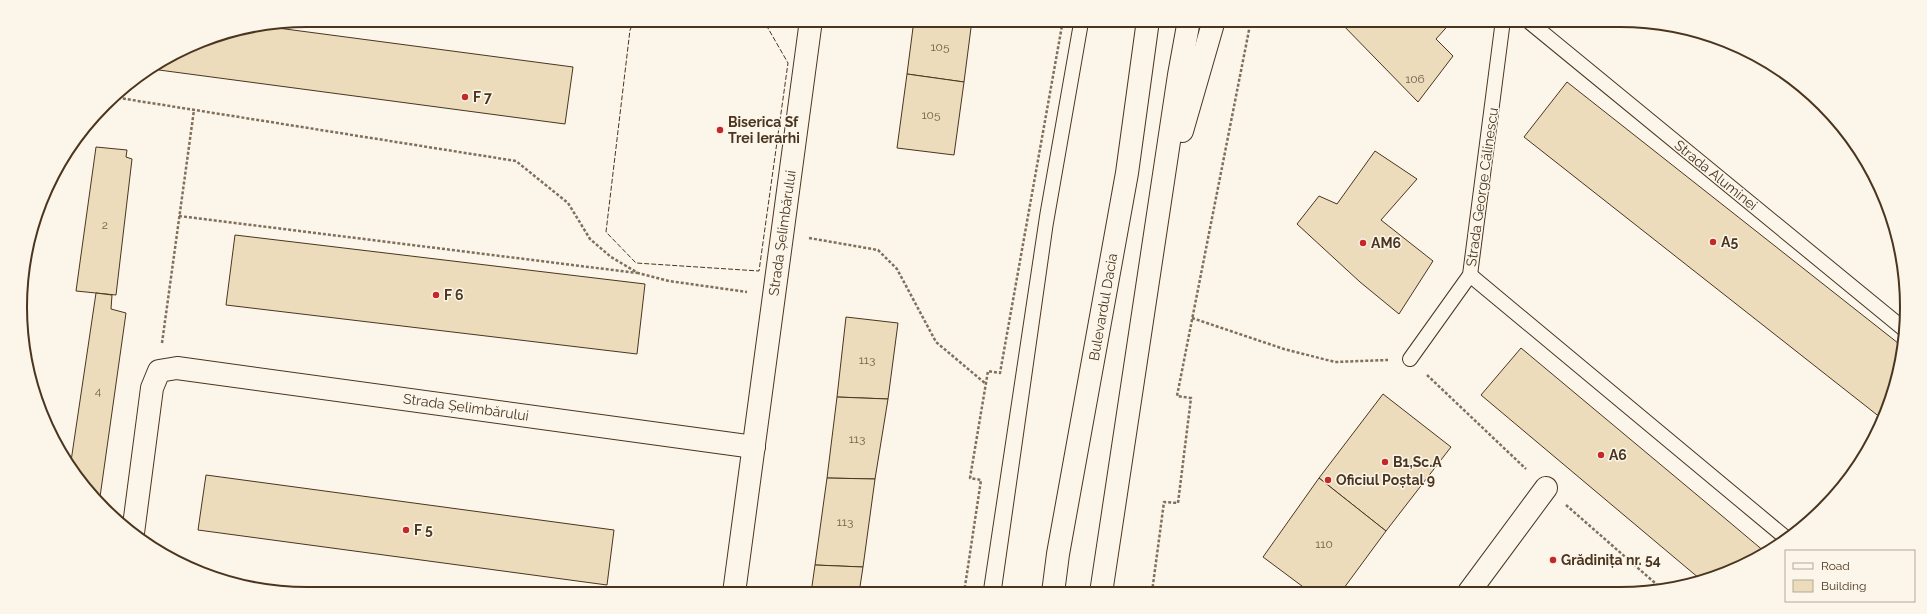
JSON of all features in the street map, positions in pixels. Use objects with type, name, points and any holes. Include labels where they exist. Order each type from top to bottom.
[{"type":"street","name":"Strada Șelimbărului","points":[[735,587],[810,27]]},
{"type":"street","name":"Bulevardul Dacia","points":[[1054,587],[1058,554],[1127,173],[1147,27]]},
{"type":"street","points":[[1102,587],[1179,75],[1188,27]]},
{"type":"street","points":[[1159,213],[1212,27]]},
{"type":"street","name":"Strada Șelimbărului","points":[[168,370],[754,447]]},
{"type":"street","points":[[134,527],[152,388],[168,370]]},
{"type":"street","points":[[1473,587],[1546,488]]},
{"type":"lane","name":"Strada George Călinescu","points":[[1410,359],[1470,275],[1502,27]]},
{"type":"lane","name":"Strada Aluminei","points":[[1536,27],[1899,325]]},
{"type":"lane","points":[[1470,275],[1782,535]]},
{"type":"path","points":[[965,587],[981,480],[970,478],[988,371],[1000,373],[1062,27]]},
{"type":"path","points":[[1153,587],[1164,502],[1178,502],[1191,398],[1177,396],[1251,27]]},
{"type":"path","points":[[120,98],[516,161],[568,203],[590,239],[611,257],[638,273]]},
{"type":"path","points":[[168,370],[179,216],[194,110]]},
{"type":"path","points":[[179,216],[638,273],[669,281],[773,295]]},
{"type":"path","points":[[782,234],[878,250],[897,269],[936,342],[986,385]]},
{"type":"path","points":[[1192,318],[1284,349],[1335,362],[1410,359]]},
{"type":"building","points":[[913,27],[971,27],[964,82],[907,74]]},
{"type":"building","points":[[1345,27],[1447,27],[1436,39],[1453,56],[1418,102]]},
{"type":"building","name":"F 7","points":[[281,28],[573,67],[565,124],[159,70],[183,56],[217,42],[252,32]]},
{"type":"building","points":[[907,74],[964,82],[954,155],[897,148]]},
{"type":"building","name":"A5","points":[[1567,82],[1898,343],[1895,362],[1878,416],[1524,137]]},
{"type":"building","points":[[96,147],[127,150],[126,157],[132,159],[116,295],[76,291]]},
{"type":"building","name":"AM6","points":[[1375,151],[1417,179],[1381,220],[1433,261],[1399,314],[1360,282],[1297,224],[1319,196],[1337,204]]},
{"type":"building","name":"F 6","points":[[235,235],[645,284],[637,354],[226,305]]},
{"type":"building","points":[[96,293],[112,295],[111,309],[126,313],[100,496],[71,458]]},
{"type":"building","points":[[846,317],[898,323],[888,399],[837,397]]},
{"type":"building","name":"A6","points":[[1521,348],[1761,549],[1727,566],[1696,576],[1481,395]]},
{"type":"building","name":"B1,Sc.A","points":[[1383,394],[1451,447],[1386,531],[1319,478]]},
{"type":"building","points":[[837,397],[888,399],[875,479],[827,478]]},
{"type":"building","name":"F 5","points":[[206,475],[614,530],[607,585],[198,530]]},
{"type":"building","points":[[827,478],[875,479],[863,567],[815,565]]},
{"type":"building","points":[[1319,478],[1386,531],[1345,587],[1303,587],[1263,557]]},
{"type":"building","points":[[815,565],[863,567],[860,587],[812,587]]},
{"type":"tram line","points":[[984,587],[1040,213],[1073,27]]},
{"type":"tram line","points":[[1002,587],[1053,226],[1088,27]]},
{"type":"fence","points":[[632,27],[606,232],[636,263],[759,271],[788,63],[767,27]]},
{"type":"place","name":"F 7","points":[[465,97]]},
{"type":"place","name":"Biserica Sf Trei Ierarhi","points":[[720,130]]},
{"type":"place","name":"A5","points":[[1713,242]]},
{"type":"place","name":"AM6","points":[[1363,243]]},
{"type":"place","name":"F 6","points":[[436,295]]},
{"type":"place","name":"A6","points":[[1601,455]]},
{"type":"place","name":"B1,Sc.A","points":[[1385,462]]},
{"type":"place","name":"Oficiul Poștal 9","points":[[1328,480]]},
{"type":"place","name":"F 5","points":[[406,530]]},
{"type":"place","name":"Grădinița nr. 54","points":[[1553,560]]}]
